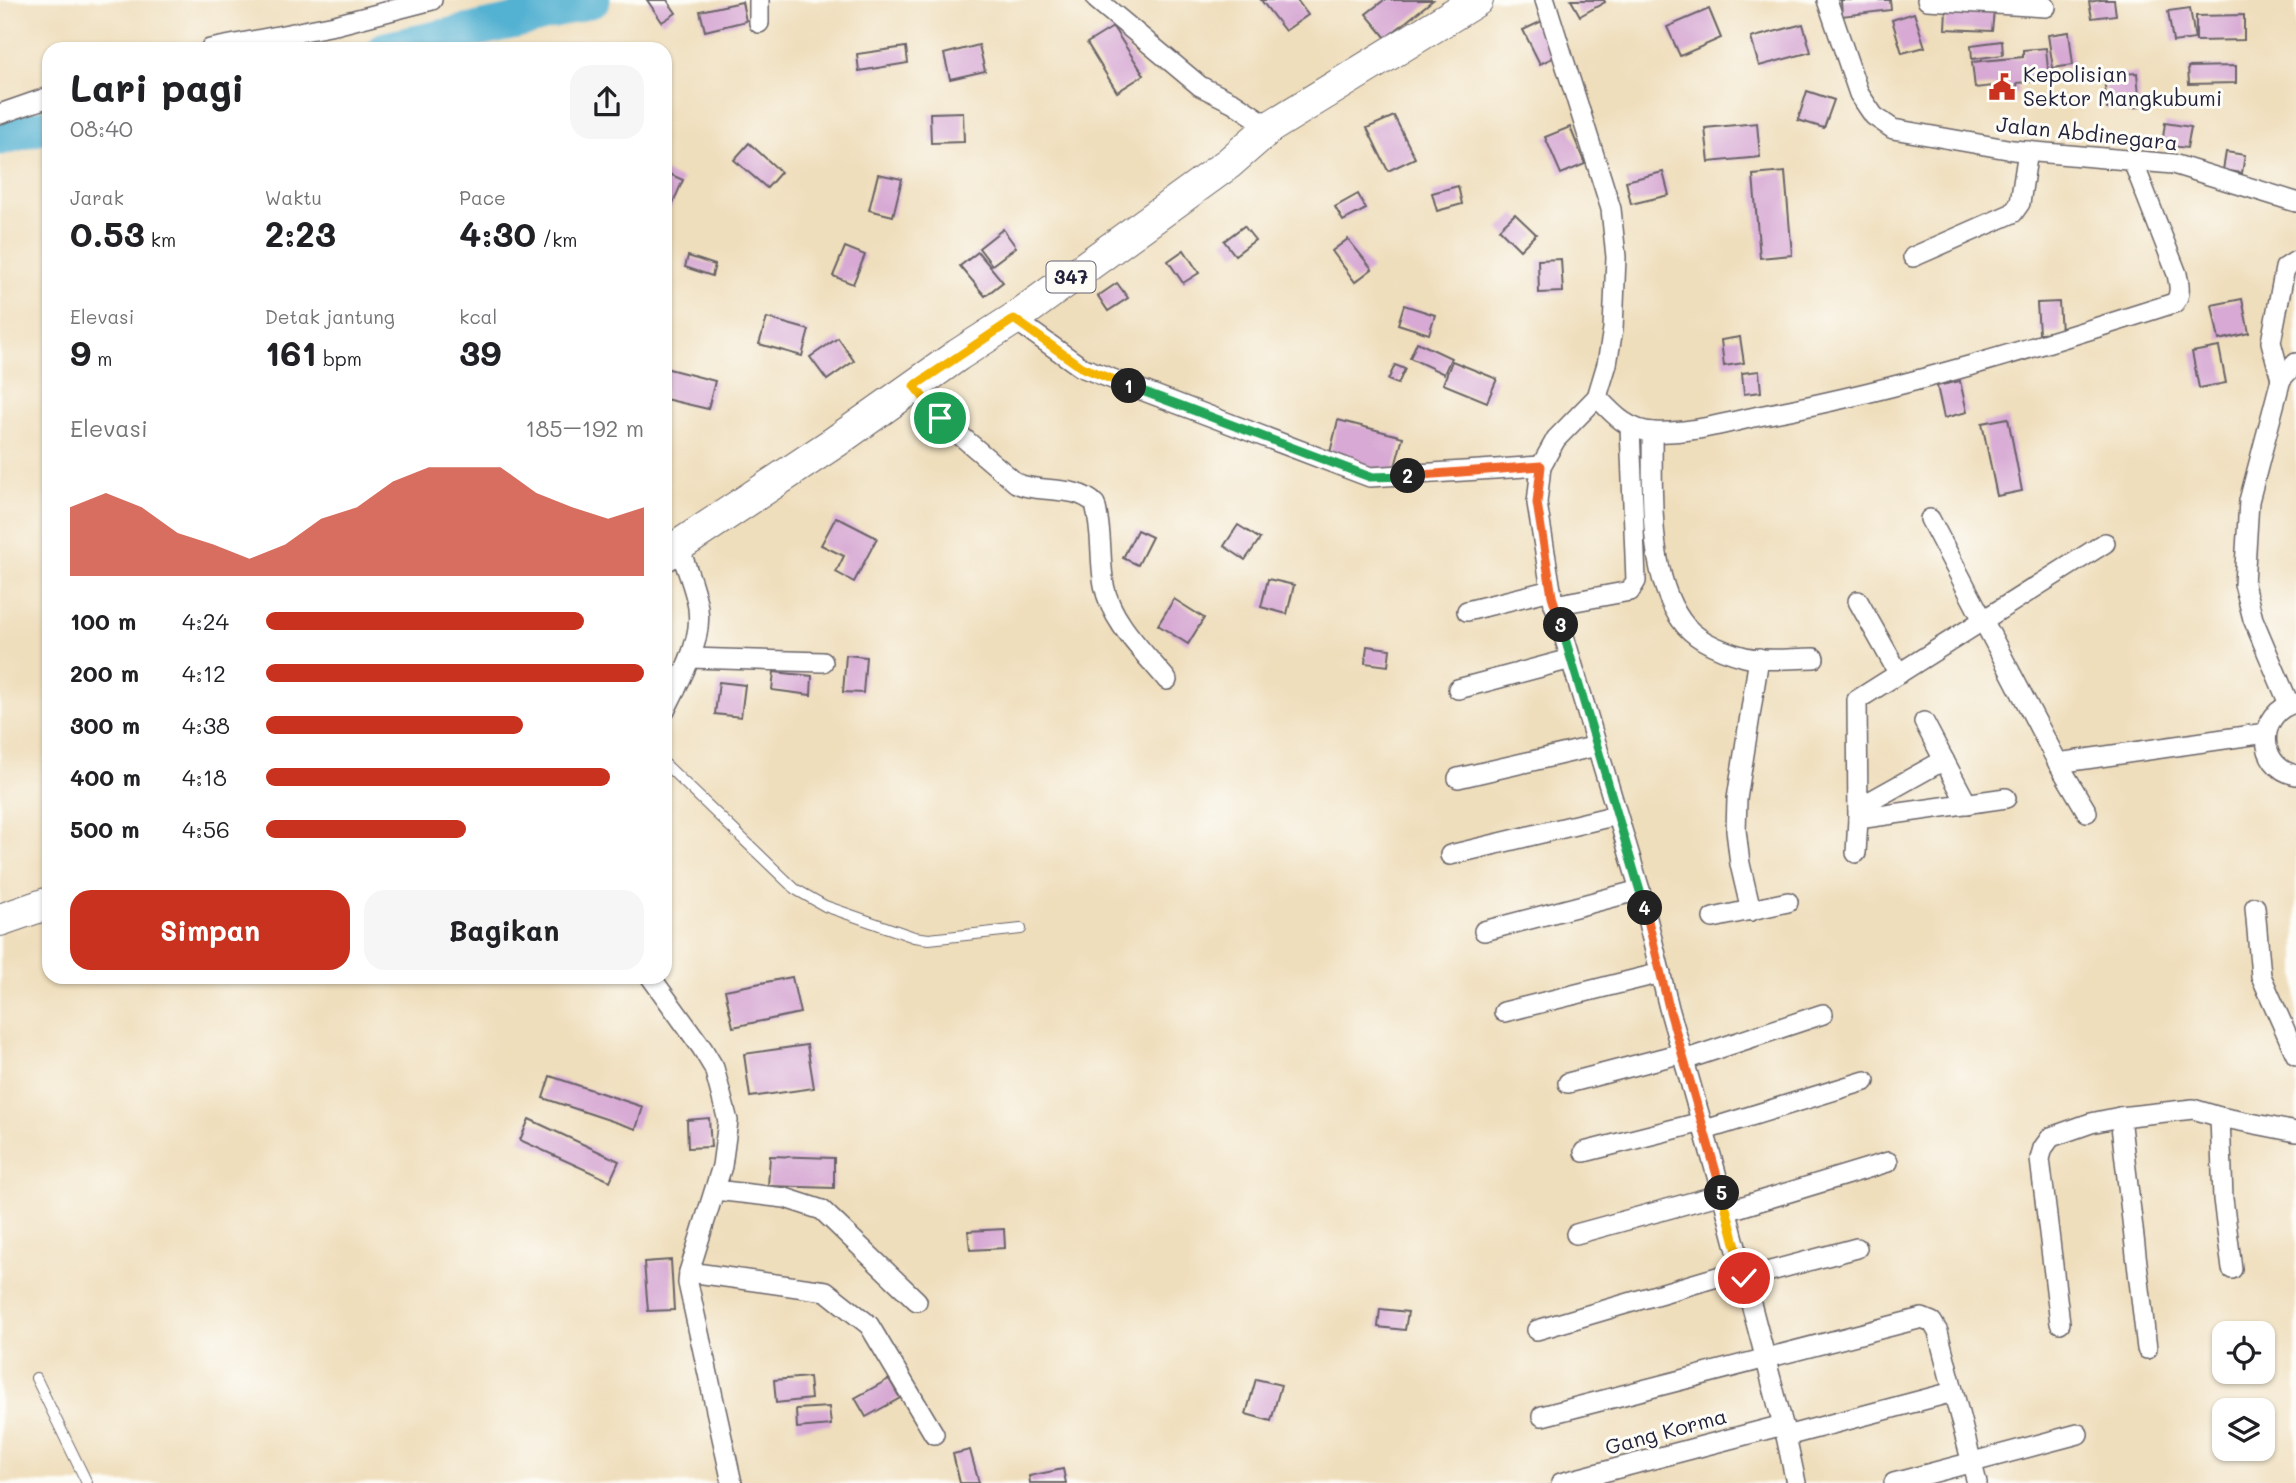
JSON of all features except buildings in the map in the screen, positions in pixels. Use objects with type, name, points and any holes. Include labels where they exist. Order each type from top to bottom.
[{"type":"main road","name":"347","points":[[672,550],[1014,319],[1230,163],[1270,127],[1477,0]]},
{"type":"main road","points":[[0,920],[42,905]]},
{"type":"street","points":[[245,42],[335,24],[432,0]]},
{"type":"street","points":[[759,23],[760,0]]},
{"type":"street","points":[[1097,0],[1200,86],[1234,103],[1270,127]]},
{"type":"street","points":[[1545,0],[1611,209],[1616,257],[1613,329],[1607,364],[1597,397],[1556,439],[1541,466],[1537,503],[1553,597],[1640,890],[1785,1430],[1796,1483]]},
{"type":"street","name":"Jalan Abdinegara","points":[[1827,0],[1859,94],[1874,116],[1885,125],[1905,132],[2028,151],[2173,164],[2296,202]]},
{"type":"street","points":[[1927,0],[2046,7]]},
{"type":"street","points":[[0,114],[42,99]]},
{"type":"street","points":[[1913,257],[2013,213],[2020,202],[2028,151]]},
{"type":"street","points":[[1597,397],[1618,419],[1630,427],[1652,432],[1684,431],[1819,405],[2174,303],[2179,297],[2177,274],[2132,159]]},
{"type":"street","points":[[2281,379],[2271,342],[2286,268],[2296,261]]},
{"type":"street","points":[[1014,319],[1081,367],[1370,477],[1452,474],[1541,466]]},
{"type":"street","points":[[2296,363],[2281,379],[2249,501],[2244,584],[2253,619],[2292,704],[2278,711],[2270,721],[2266,745],[2270,757],[2278,767],[2296,775]]},
{"type":"street","points":[[914,386],[940,418],[1016,483],[1027,488],[1077,493],[1094,503],[1101,526],[1104,585],[1109,603],[1121,624],[1167,680]]},
{"type":"street","points":[[1467,611],[1553,597],[1630,590],[1636,581],[1630,427]]},
{"type":"street","points":[[1652,432],[1653,519],[1658,557],[1668,594],[1681,620],[1694,634],[1716,648],[1748,658],[1814,659]]},
{"type":"street","points":[[1930,519],[2058,763],[2087,812]]},
{"type":"street","points":[[1856,853],[1857,700],[2105,543]]},
{"type":"street","points":[[672,550],[698,610],[698,624],[690,658],[672,696]]},
{"type":"street","points":[[1858,601],[1899,674]]},
{"type":"street","points":[[690,658],[823,662]]},
{"type":"street","points":[[1751,911],[1740,864],[1736,830],[1737,799],[1759,658]]},
{"type":"street","points":[[1458,689],[1571,659]]},
{"type":"street","points":[[1924,722],[1967,804]]},
{"type":"street","points":[[2058,763],[2266,733]]},
{"type":"street","points":[[1458,778],[1597,746]]},
{"type":"street","points":[[1858,814],[1944,760]]},
{"type":"street","points":[[1858,814],[2006,798]]},
{"type":"street","points":[[1450,855],[1617,815]]},
{"type":"street","points":[[1484,931],[1640,890]]},
{"type":"street","points":[[1713,918],[1788,902]]},
{"type":"street","points":[[2255,907],[2261,976],[2296,1055]]},
{"type":"street","points":[[1504,1012],[1661,973]]},
{"type":"street","points":[[656,984],[714,1068],[728,1121],[722,1166],[689,1272],[688,1283],[732,1483]]},
{"type":"street","points":[[1568,1083],[1683,1056],[1823,1014]]},
{"type":"street","points":[[1584,1152],[1704,1126],[1865,1081]]},
{"type":"street","points":[[2060,1323],[2040,1159],[2050,1138],[2091,1122],[2193,1108],[2220,1117],[2296,1132]]},
{"type":"street","points":[[2120,1116],[2147,1349]]},
{"type":"street","points":[[2220,1117],[2223,1199],[2232,1269]]},
{"type":"street","points":[[1576,1234],[1725,1202],[1888,1162]]},
{"type":"street","points":[[715,1190],[785,1198],[822,1210],[917,1301]]},
{"type":"street","points":[[1536,1329],[1743,1274],[1857,1248]]},
{"type":"street","points":[[689,1272],[826,1292],[869,1325],[934,1434]]},
{"type":"street","points":[[1542,1416],[1922,1318],[1932,1322],[1938,1332],[1977,1483]]},
{"type":"street","name":"Gang Korma","points":[[1561,1483],[1953,1392]]},
{"type":"street","points":[[1894,1483],[2078,1434]]},
{"type":"lane","points":[[672,771],[795,889],[825,906],[914,937],[929,939],[1021,929]]},
{"type":"lane","points":[[36,1378],[87,1483]]},
{"type":"waterway","points":[[418,42],[530,18],[593,0]]},
{"type":"waterway","points":[[0,138],[42,127]]},
{"type":"place","name":"Kepolisian Sektor Mangkubumi","points":[[2002,87]]},
{"type":"route","points":[[940,418],[914,386],[1014,319],[1081,367],[1370,477],[1452,474],[1541,466],[1537,503],[1552,596],[1640,890],[1669,1008],[1723,1194],[1744,1278]]}]
